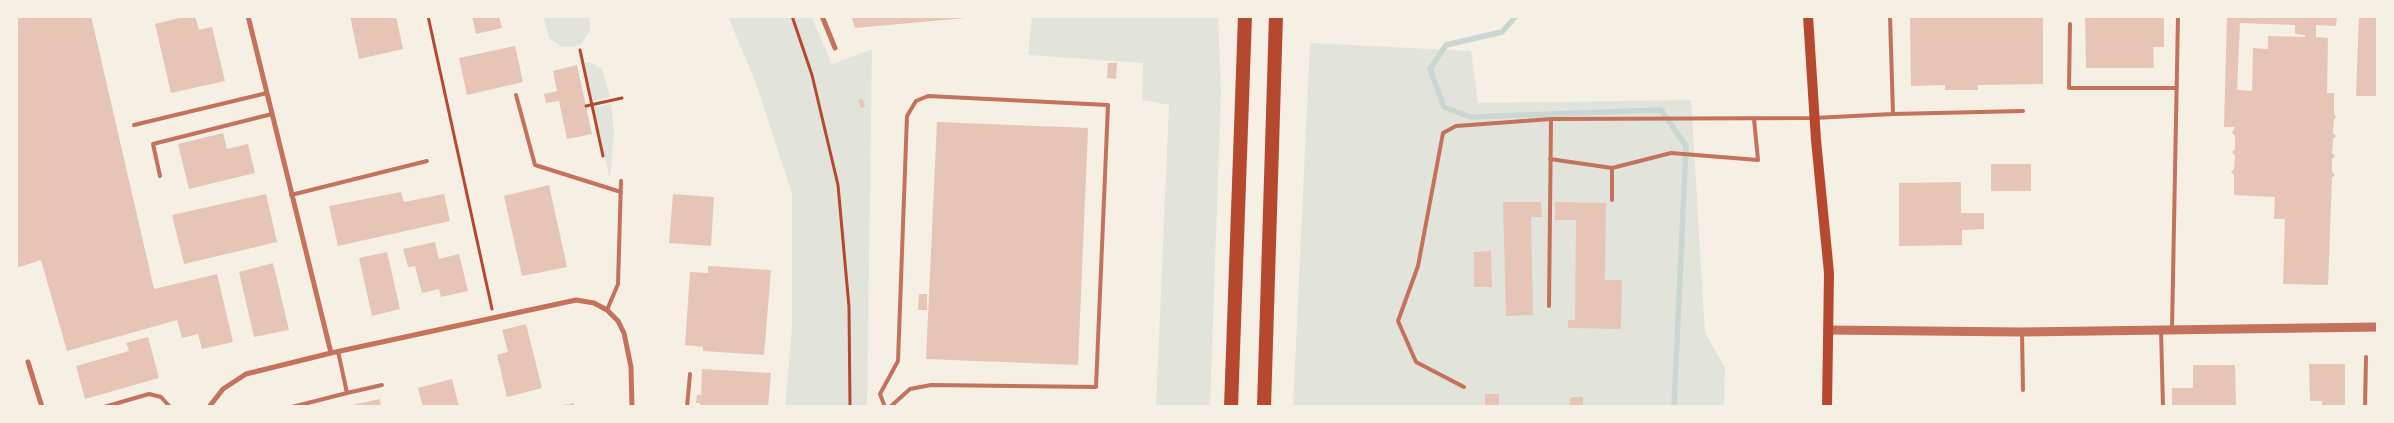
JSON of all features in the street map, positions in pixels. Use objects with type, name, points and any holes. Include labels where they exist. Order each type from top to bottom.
[{"type":"highway","points":[[1231,407],[1245,16]]},
{"type":"highway","points":[[1264,407],[1276,16]]},
{"type":"main road","points":[[1808,16],[1814,118],[1829,273],[1827,407]]},
{"type":"street","points":[[248,16],[330,353]]},
{"type":"street","points":[[822,16],[834,48]]},
{"type":"street","points":[[209,407],[223,390],[246,374],[338,351],[576,300],[594,303],[607,310],[618,321],[624,333],[631,367],[632,407]]},
{"type":"street","points":[[1828,330],[2022,332],[2161,330],[2172,328],[2378,327]]},
{"type":"street","points":[[28,362],[42,407]]},
{"type":"lane","points":[[1890,16],[1893,114]]},
{"type":"lane","points":[[2172,328],[2178,16]]},
{"type":"lane","points":[[2070,24],[2069,88],[2178,88]]},
{"type":"lane","points":[[134,125],[267,93]]},
{"type":"lane","points":[[516,94],[535,165],[621,192]]},
{"type":"lane","points":[[885,407],[880,394],[898,361],[907,116],[916,101],[928,96],[1108,105],[1096,388],[931,385],[910,388],[890,407]]},
{"type":"lane","points":[[1464,387],[1416,362],[1398,321],[1418,266],[1443,133],[1456,126],[1551,119],[1814,118],[2023,111]]},
{"type":"lane","points":[[160,176],[153,144],[272,114]]},
{"type":"lane","points":[[1549,306],[1551,119]]},
{"type":"lane","points":[[1550,159],[1612,168],[1671,153],[1758,160],[1754,119]]},
{"type":"lane","points":[[291,195],[427,161]]},
{"type":"lane","points":[[1612,168],[1612,200]]},
{"type":"lane","points":[[607,310],[618,284],[621,181]]},
{"type":"lane","points":[[2161,330],[2162,407]]},
{"type":"lane","points":[[2022,332],[2024,390]]},
{"type":"lane","points":[[338,351],[347,393]]},
{"type":"lane","points":[[2365,407],[2366,357]]},
{"type":"lane","points":[[688,407],[690,374]]},
{"type":"lane","points":[[292,407],[382,385]]},
{"type":"lane","points":[[104,407],[149,394],[161,397],[170,407]]},
{"type":"path","points":[[428,16],[494,318]]},
{"type":"path","points":[[792,16],[812,75],[838,185],[849,307],[850,407]]},
{"type":"path","points":[[580,50],[603,156]]},
{"type":"path","points":[[586,106],[622,98]]},
{"type":"shaded area","points":[[543,16],[589,16],[590,31],[581,44],[573,47],[562,47],[549,38]]},
{"type":"shaded area","points":[[728,16],[811,16],[832,64],[872,49],[867,407],[785,407],[792,328],[792,194],[757,86]]},
{"type":"shaded area","points":[[1032,16],[1218,16],[1221,92],[1210,407],[1156,407],[1169,105],[1142,100],[1143,63],[1028,55]]},
{"type":"shaded area","points":[[1310,43],[1471,51],[1478,103],[1691,100],[1705,332],[1725,368],[1724,407],[1293,407]]},
{"type":"shaded area","points":[[584,62],[590,62],[602,69],[610,97],[593,101]]},
{"type":"shaded area","points":[[611,104],[614,133],[610,180],[594,108]]},
{"type":"building","points":[[16,16],[91,16],[154,289],[217,274],[233,342],[202,349],[198,334],[182,338],[177,320],[67,351],[41,260],[16,268]]},
{"type":"building","points":[[187,16],[195,16],[199,30],[212,27],[225,81],[171,93],[155,24]]},
{"type":"building","points":[[350,16],[396,16],[403,49],[359,59]]},
{"type":"building","points":[[472,16],[499,16],[502,28],[476,34]]},
{"type":"building","points":[[851,16],[966,16],[966,18],[855,28]]},
{"type":"building","points":[[1910,16],[2043,16],[2043,84],[1978,85],[1978,90],[1945,90],[1945,85],[1911,86]]},
{"type":"building","points":[[2085,16],[2164,16],[2164,47],[2153,47],[2154,68],[2086,68]]},
{"type":"building","points":[[2227,16],[2337,16],[2336,26],[2316,25],[2316,37],[2328,38],[2327,93],[2334,93],[2334,114],[2336,117],[2333,133],[2336,136],[2333,139],[2332,153],[2335,156],[2332,159],[2332,172],[2335,175],[2332,178],[2328,285],[2283,284],[2285,219],[2274,219],[2275,197],[2234,195],[2234,175],[2231,172],[2234,169],[2235,156],[2232,152],[2235,150],[2235,136],[2232,133],[2235,127],[2224,127]],"holes":[[[2240,23],[2295,25],[2295,34],[2305,35],[2305,37],[2268,36],[2268,49],[2253,48],[2252,91],[2237,90]]]},
{"type":"building","points":[[2359,16],[2378,16],[2378,96],[2356,96]]},
{"type":"building","points":[[515,46],[523,82],[467,95],[459,58]]},
{"type":"building","points":[[1108,63],[1117,63],[1116,79],[1107,78]]},
{"type":"building","points":[[577,65],[592,134],[567,139],[559,101],[546,103],[544,94],[557,91],[553,71]]},
{"type":"building","points":[[863,99],[865,107],[861,108],[858,100]]},
{"type":"building","points":[[937,122],[1088,128],[1078,365],[926,359]]},
{"type":"building","points":[[223,133],[227,149],[248,144],[255,173],[189,189],[178,144]]},
{"type":"building","points":[[1991,164],[2031,164],[2031,191],[1991,191]]},
{"type":"building","points":[[1961,182],[1961,213],[1984,213],[1984,229],[1962,230],[1962,245],[1899,246],[1899,183]]},
{"type":"building","points":[[549,185],[567,267],[522,276],[504,196]]},
{"type":"building","points":[[401,192],[404,202],[444,194],[450,221],[338,246],[329,206]]},
{"type":"building","points":[[266,194],[277,242],[184,264],[172,215]]},
{"type":"building","points":[[673,194],[714,197],[711,246],[669,243]]},
{"type":"building","points":[[1503,202],[1541,202],[1542,217],[1531,217],[1533,315],[1506,316]]},
{"type":"building","points":[[1555,202],[1606,203],[1605,280],[1622,280],[1621,329],[1568,328],[1568,320],[1575,320],[1576,220],[1555,220]]},
{"type":"building","points":[[435,242],[439,259],[459,254],[468,291],[441,297],[439,289],[422,293],[415,266],[408,267],[403,249]]},
{"type":"building","points":[[1491,251],[1492,287],[1474,287],[1474,252]]},
{"type":"building","points":[[387,252],[400,309],[372,316],[359,258]]},
{"type":"building","points":[[273,263],[289,330],[254,337],[239,272]]},
{"type":"building","points":[[708,266],[771,270],[764,355],[703,351],[703,347],[685,345],[690,272],[708,273]]},
{"type":"building","points":[[919,294],[927,294],[927,310],[918,310]]},
{"type":"building","points":[[526,324],[542,388],[507,397],[497,355],[508,352],[502,330]]},
{"type":"building","points":[[148,337],[159,378],[85,399],[76,366],[129,351],[126,343]]},
{"type":"building","points":[[2309,364],[2345,364],[2345,407],[2322,407],[2322,401],[2310,401]]},
{"type":"building","points":[[2193,365],[2235,365],[2236,407],[2172,407],[2172,388],[2193,388]]},
{"type":"building","points":[[702,369],[771,373],[768,407],[700,407],[700,403],[696,403],[697,395],[701,395]]},
{"type":"building","points":[[452,379],[459,407],[423,407],[418,388]]},
{"type":"building","points":[[1485,394],[1499,394],[1499,407],[1485,407]]},
{"type":"building","points":[[1572,397],[1583,397],[1583,407],[1570,407],[1570,399]]},
{"type":"building","points":[[380,399],[381,407],[348,407],[348,406]]},
{"type":"building","points":[[574,403],[575,407],[558,407],[558,406]]},
{"type":"waterway","points":[[1516,16],[1502,32],[1446,45],[1430,69],[1444,107],[1470,117],[1661,110],[1686,146],[1674,407]]}]
